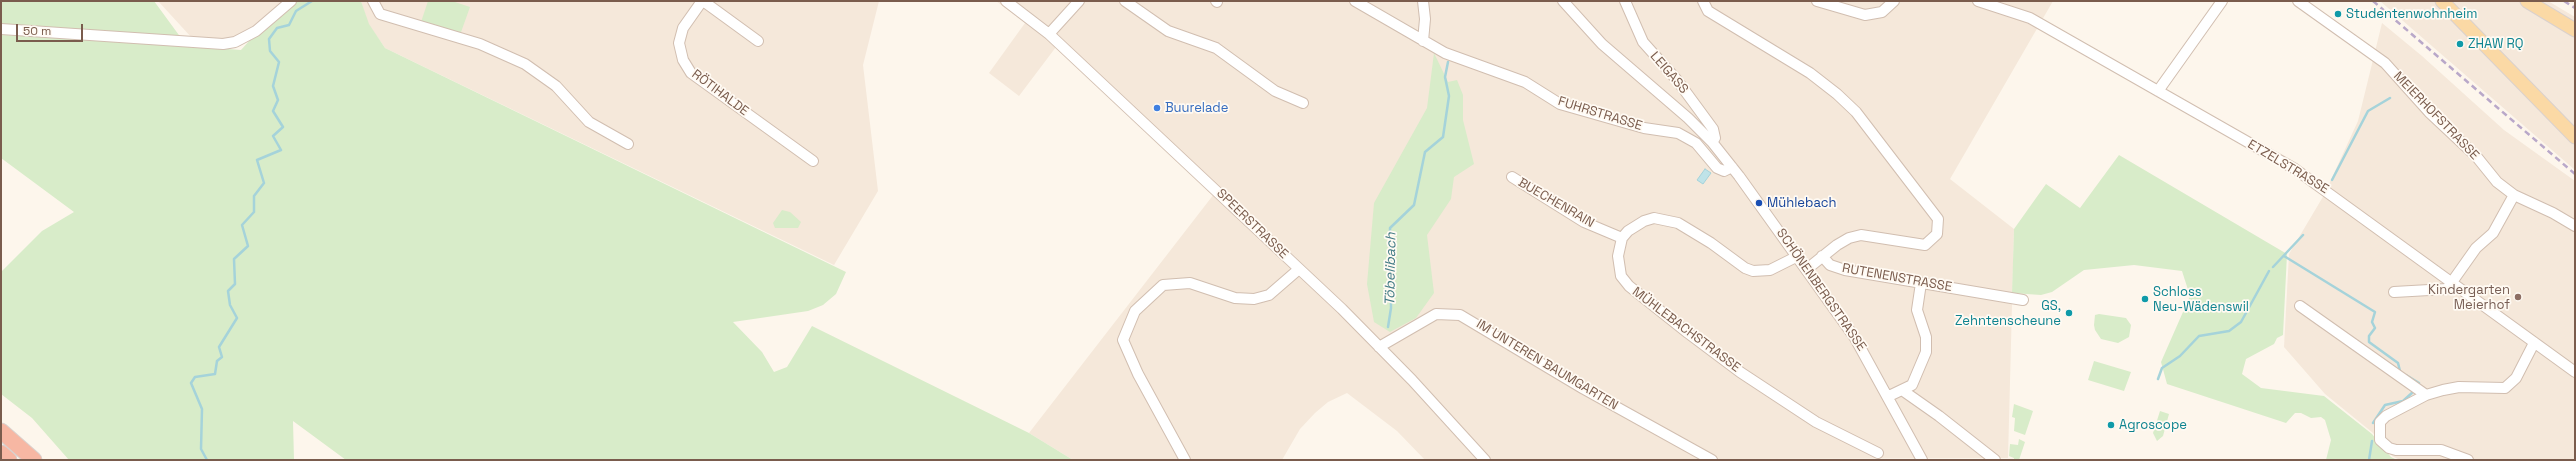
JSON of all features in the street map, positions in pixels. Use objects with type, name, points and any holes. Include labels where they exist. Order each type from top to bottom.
[{"type":"highway","points":[[1,431],[34,460]]},
{"type":"highway","points":[[1,453],[10,460]]},
{"type":"main road","points":[[2442,1],[2575,137]]},
{"type":"main road","points":[[2527,1],[2575,30]]},
{"type":"street","points":[[1,29],[223,44],[235,42],[256,31],[291,1]]},
{"type":"street","points":[[373,1],[380,14],[480,44],[525,64],[556,86],[589,122],[628,144]]},
{"type":"street","points":[[702,1],[758,41]]},
{"type":"street","name":"RÖTIHALDE","points":[[702,1],[684,28],[679,43],[683,60],[691,73],[813,161]]},
{"type":"street","name":"SPEERSTRASSE","points":[[1006,1],[1049,34],[1298,269],[1379,347],[1485,460]]},
{"type":"street","points":[[1049,34],[1079,1]]},
{"type":"street","points":[[1125,1],[1168,31],[1216,48],[1275,91],[1303,103]]},
{"type":"street","name":"FUHRSTRASSE","points":[[1355,1],[1422,41],[1465,61],[1525,82],[1560,104],[1644,128],[1678,133],[1696,143],[1717,168],[1724,171],[1732,167]]},
{"type":"street","points":[[1422,41],[1426,20],[1423,1]]},
{"type":"street","name":"SCHÖNENBERGSTRASSE","points":[[1563,1],[1602,44],[1673,104],[1712,142],[1732,167],[1798,256],[1855,338],[1889,396],[1922,460]]},
{"type":"street","name":"LEIGASS","points":[[1625,1],[1643,42],[1677,80],[1714,129],[1715,138],[1712,142]]},
{"type":"street","points":[[1703,1],[1713,14],[1810,73],[1837,94],[1856,112],[1938,219],[1937,234],[1925,245],[1861,235],[1849,238],[1822,256],[1807,269]]},
{"type":"street","points":[[1817,1],[1865,16],[1882,12],[1894,1]]},
{"type":"street","name":"ETZELSTRASSE","points":[[1978,1],[2030,18],[2295,169],[2341,200],[2452,284],[2575,372]]},
{"type":"street","points":[[2158,91],[2222,1]]},
{"type":"street","name":"MEIERHOFSTRASSE","points":[[2298,1],[2385,62],[2429,112],[2476,156],[2497,182],[2514,196],[2553,213],[2575,226]]},
{"type":"street","name":"BUECHENRAIN","points":[[1512,177],[1584,222],[1622,238]]},
{"type":"street","points":[[2394,292],[2447,289],[2476,248],[2493,233],[2514,196]]},
{"type":"street","points":[[1622,238],[1628,231],[1644,221],[1667,219],[1678,223],[1711,242],[1745,268],[1753,271],[1770,270],[1798,256]]},
{"type":"street","name":"MÜHLEBACHSTRASSE","points":[[1622,238],[1618,265],[1621,276],[1629,286],[1740,372],[1816,422],[1878,453]]},
{"type":"street","name":"RUTENENSTRASSE","points":[[1822,256],[1830,265],[1845,270],[2023,300]]},
{"type":"street","points":[[1185,460],[1138,374],[1123,340],[1135,311],[1163,285],[1190,283],[1235,298],[1254,298],[1269,295],[1298,269]]},
{"type":"street","points":[[1889,396],[1912,385],[1927,348],[1926,337],[1917,310],[1921,283]]},
{"type":"street","points":[[2300,306],[2354,342],[2426,395]]},
{"type":"street","name":"IM UNTEREN BAUMGARTEN","points":[[1379,347],[1428,318],[1442,314],[1460,315],[1584,389],[1712,460]]},
{"type":"street","points":[[2468,460],[2441,450],[2396,450],[2383,445],[2380,440],[2380,422],[2386,416],[2426,395],[2459,387],[2505,388],[2516,378],[2534,343]]},
{"type":"street","points":[[1902,390],[1939,416],[1995,460]]},
{"type":"shaded area","points":[[158,1],[285,1],[267,20],[231,38],[192,38]]},
{"type":"shaded area","points":[[361,1],[879,1],[863,65],[878,191],[834,265],[385,48],[368,24]]},
{"type":"shaded area","points":[[996,1],[2053,1],[1950,179],[2014,229],[2008,458],[1425,460],[1397,431],[1347,393],[1328,402],[1315,413],[1300,429],[1282,460],[1073,460],[1029,433],[1214,194],[1056,47],[1019,96],[989,73],[1025,23]]},
{"type":"shaded area","points":[[2380,1],[2548,1],[2575,17],[2575,170]]},
{"type":"shaded area","points":[[2382,23],[2422,56],[2504,130],[2575,181],[2575,460],[2400,460],[2392,456],[2373,433],[2325,394],[2284,347],[2289,254],[2324,195],[2358,121]]},
{"type":"green space","points":[[1,1],[154,1],[184,42],[1,29]]},
{"type":"green space","points":[[285,1],[361,1],[369,24],[385,48],[846,272],[836,294],[823,305],[808,311],[733,322],[762,352],[774,372],[787,367],[812,326],[1029,433],[1073,460],[346,460],[293,421],[294,460],[69,460],[32,418],[1,394],[1,272],[42,231],[74,212],[1,158],[1,35],[88,38],[241,50]]},
{"type":"green space","points":[[428,1],[452,1],[470,7],[460,35],[421,22]]},
{"type":"green space","points":[[1434,53],[1448,82],[1457,80],[1463,95],[1463,120],[1474,164],[1454,177],[1451,199],[1427,235],[1434,293],[1416,318],[1390,332],[1374,322],[1367,284],[1374,203],[1427,108]]},
{"type":"green space","points":[[2119,155],[2287,254],[2283,335],[2277,338],[2274,344],[2246,359],[2242,374],[2261,388],[2324,396],[2372,434],[2391,457],[2397,460],[2326,460],[2331,440],[2325,420],[2321,417],[2311,418],[2301,413],[2295,413],[2286,423],[2167,384],[2161,362],[2190,296],[2182,271],[2134,265],[2084,270],[2052,292],[2041,295],[2012,293],[2014,229],[2046,184],[2080,208]]},
{"type":"green space","points":[[782,210],[790,212],[801,222],[798,228],[775,228],[773,223]]},
{"type":"green space","points":[[2099,314],[2126,318],[2131,325],[2129,337],[2118,343],[2101,339],[2095,330],[2094,325],[2095,315]]},
{"type":"green space","points":[[2094,361],[2131,372],[2124,391],[2088,380]]},
{"type":"green space","points":[[2014,404],[2033,411],[2025,435],[2014,431],[2015,418],[2012,417]]},
{"type":"green space","points":[[2160,411],[2169,414],[2163,436],[2157,441],[2153,433]]},
{"type":"green space","points":[[2019,439],[2025,442],[2019,460],[2014,460],[2014,458],[2009,456],[2010,444],[2018,445]]},
{"type":"water","points":[[1705,169],[1711,173],[1703,184],[1697,180]]},
{"type":"waterway","points":[[207,460],[201,449],[202,409],[191,383],[195,377],[215,374],[217,361],[222,357],[219,347],[237,318],[230,305],[228,291],[235,284],[234,259],[248,246],[242,225],[254,212],[254,196],[264,183],[257,160],[281,150],[273,136],[283,127],[273,111],[278,100],[273,86],[279,62],[270,51],[269,39],[277,28],[289,25],[296,11],[312,1]]},
{"type":"waterway","name":"Töbelibach","points":[[1388,327],[1391,308],[1390,228],[1414,205],[1425,152],[1443,137],[1449,96],[1445,77],[1448,62]]},
{"type":"waterway","points":[[2332,180],[2368,111],[2390,98]]},
{"type":"waterway","points":[[2273,267],[2303,235]]},
{"type":"waterway","points":[[2284,256],[2375,312],[2372,322],[2375,328],[2369,336],[2369,342],[2398,363],[2400,371]]},
{"type":"waterway","points":[[2158,379],[2162,368],[2180,356],[2199,336],[2229,331],[2241,322],[2269,271]]},
{"type":"waterway","points":[[2406,375],[2419,383]]},
{"type":"waterway","points":[[2373,423],[2385,405],[2403,401],[2413,392]]},
{"type":"waterway","points":[[2369,460],[2372,441]]},
{"type":"railway","points":[[2373,1],[2575,174]]},
{"type":"railway","points":[[2564,1],[2575,8]]},
{"type":"place","name":"Studentenwohnheim","points":[[2338,14]]},
{"type":"place","name":"ZHAW RQ","points":[[2460,44]]},
{"type":"place","name":"Buurelade","points":[[1157,108]]},
{"type":"place","name":"Mühlebach","points":[[1759,203]]},
{"type":"place","name":"Kindergarten Meierhof","points":[[2518,297]]},
{"type":"place","name":"Schloss Neu-Wädenswil","points":[[2145,299]]},
{"type":"place","name":"GS, Zehntenscheune","points":[[2069,313]]},
{"type":"place","name":"Agroscope","points":[[2111,425]]}]
